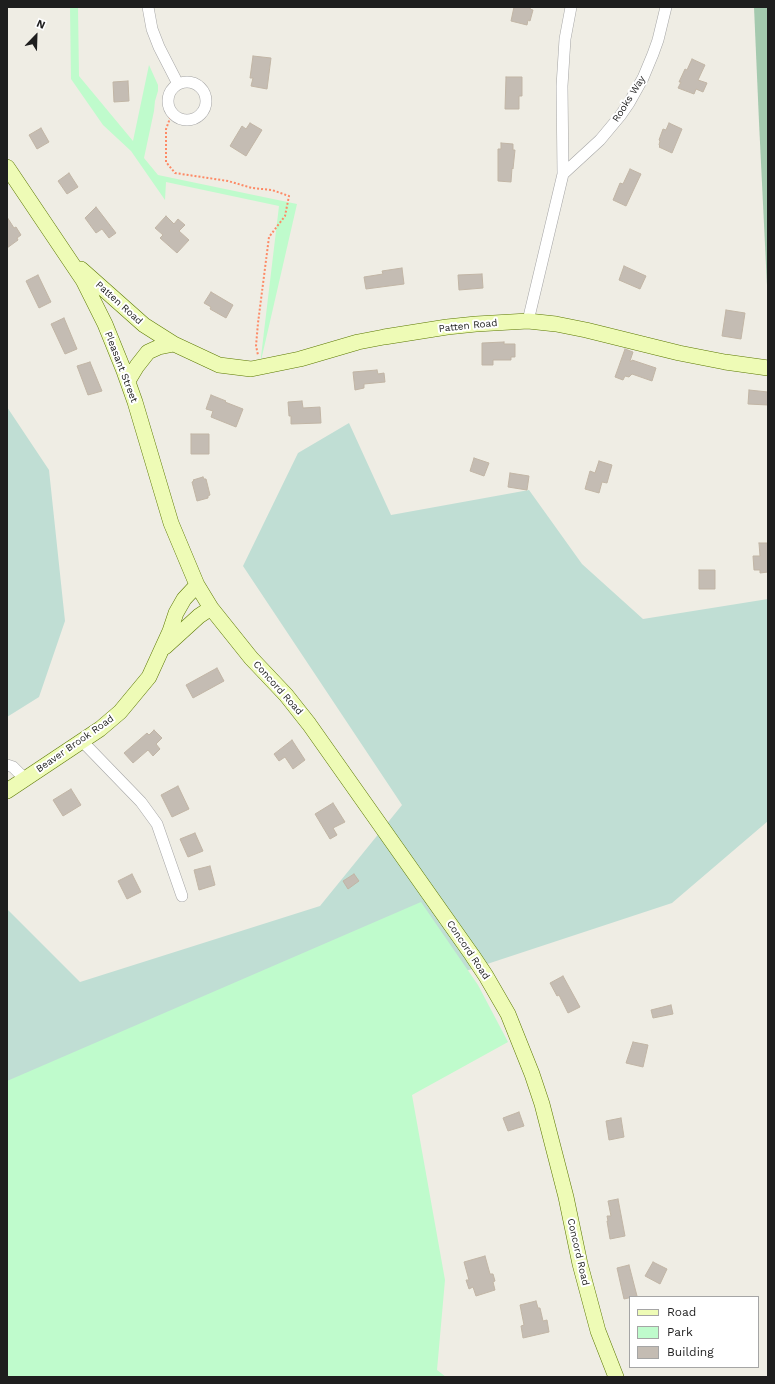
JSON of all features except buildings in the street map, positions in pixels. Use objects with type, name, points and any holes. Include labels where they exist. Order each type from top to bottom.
[{"type":"main road","name":"Pleasant Street","points":[[7,166],[68,257],[105,324],[128,381],[171,523],[197,585]]},
{"type":"main road","name":"Patten Road","points":[[68,257],[144,325],[174,344],[219,365],[251,369],[260,366],[300,360],[358,342],[384,337],[454,326],[528,321],[556,324],[679,353],[725,362],[768,368]]},
{"type":"main road","points":[[128,381],[148,352],[159,347],[174,344]]},
{"type":"main road","name":"Concord Road","points":[[197,585],[211,608],[251,658],[286,695],[309,724],[472,955],[508,1014],[532,1074],[542,1104],[566,1197],[580,1264],[596,1324],[616,1377]]},
{"type":"main road","name":"Beaver Brook Road","points":[[7,791],[100,729],[120,712],[149,677],[162,650],[176,614],[184,599],[197,585]]},
{"type":"main road","name":"Beaver Brook Road","points":[[162,650],[199,616],[211,608]]},
{"type":"street","points":[[148,7],[152,29],[159,47],[178,84]]},
{"type":"street","points":[[528,321],[563,174],[562,86],[565,39],[571,7]]},
{"type":"street","name":"Rooks Way","points":[[563,174],[600,140],[629,103],[643,78],[653,54],[666,7]]},
{"type":"street","points":[[190,82],[200,87],[206,98],[206,104],[201,114],[196,118],[190,120],[177,117],[169,107],[170,94],[178,84],[190,82]]},
{"type":"street","points":[[82,741],[141,802],[157,824],[182,896]]},
{"type":"street","points":[[7,764],[13,767],[25,779]]},
{"type":"path","points":[[172,112],[166,129],[166,162],[175,173],[228,181],[252,188],[272,190],[289,196],[285,216],[269,237],[256,346],[260,366]]},
{"type":"shaded area","points":[[7,407],[49,470],[65,621],[39,697],[7,717]]},
{"type":"shaded area","points":[[349,423],[391,515],[529,490],[582,564],[643,619],[768,599],[768,821],[672,903],[381,999],[7,1377],[7,909],[80,982],[320,906],[402,805],[243,566],[298,453]]},
{"type":"green space","points":[[70,7],[78,7],[79,76],[133,141],[149,65],[158,85],[158,91],[144,158],[158,175],[297,204],[260,365],[279,206],[166,182],[165,200],[131,151],[103,125],[71,79]]},
{"type":"green space","points":[[754,7],[768,7],[768,306],[759,122]]},
{"type":"green space","points":[[421,902],[478,985],[508,1042],[412,1095],[445,1280],[437,1370],[446,1377],[7,1377],[7,1081]]}]
